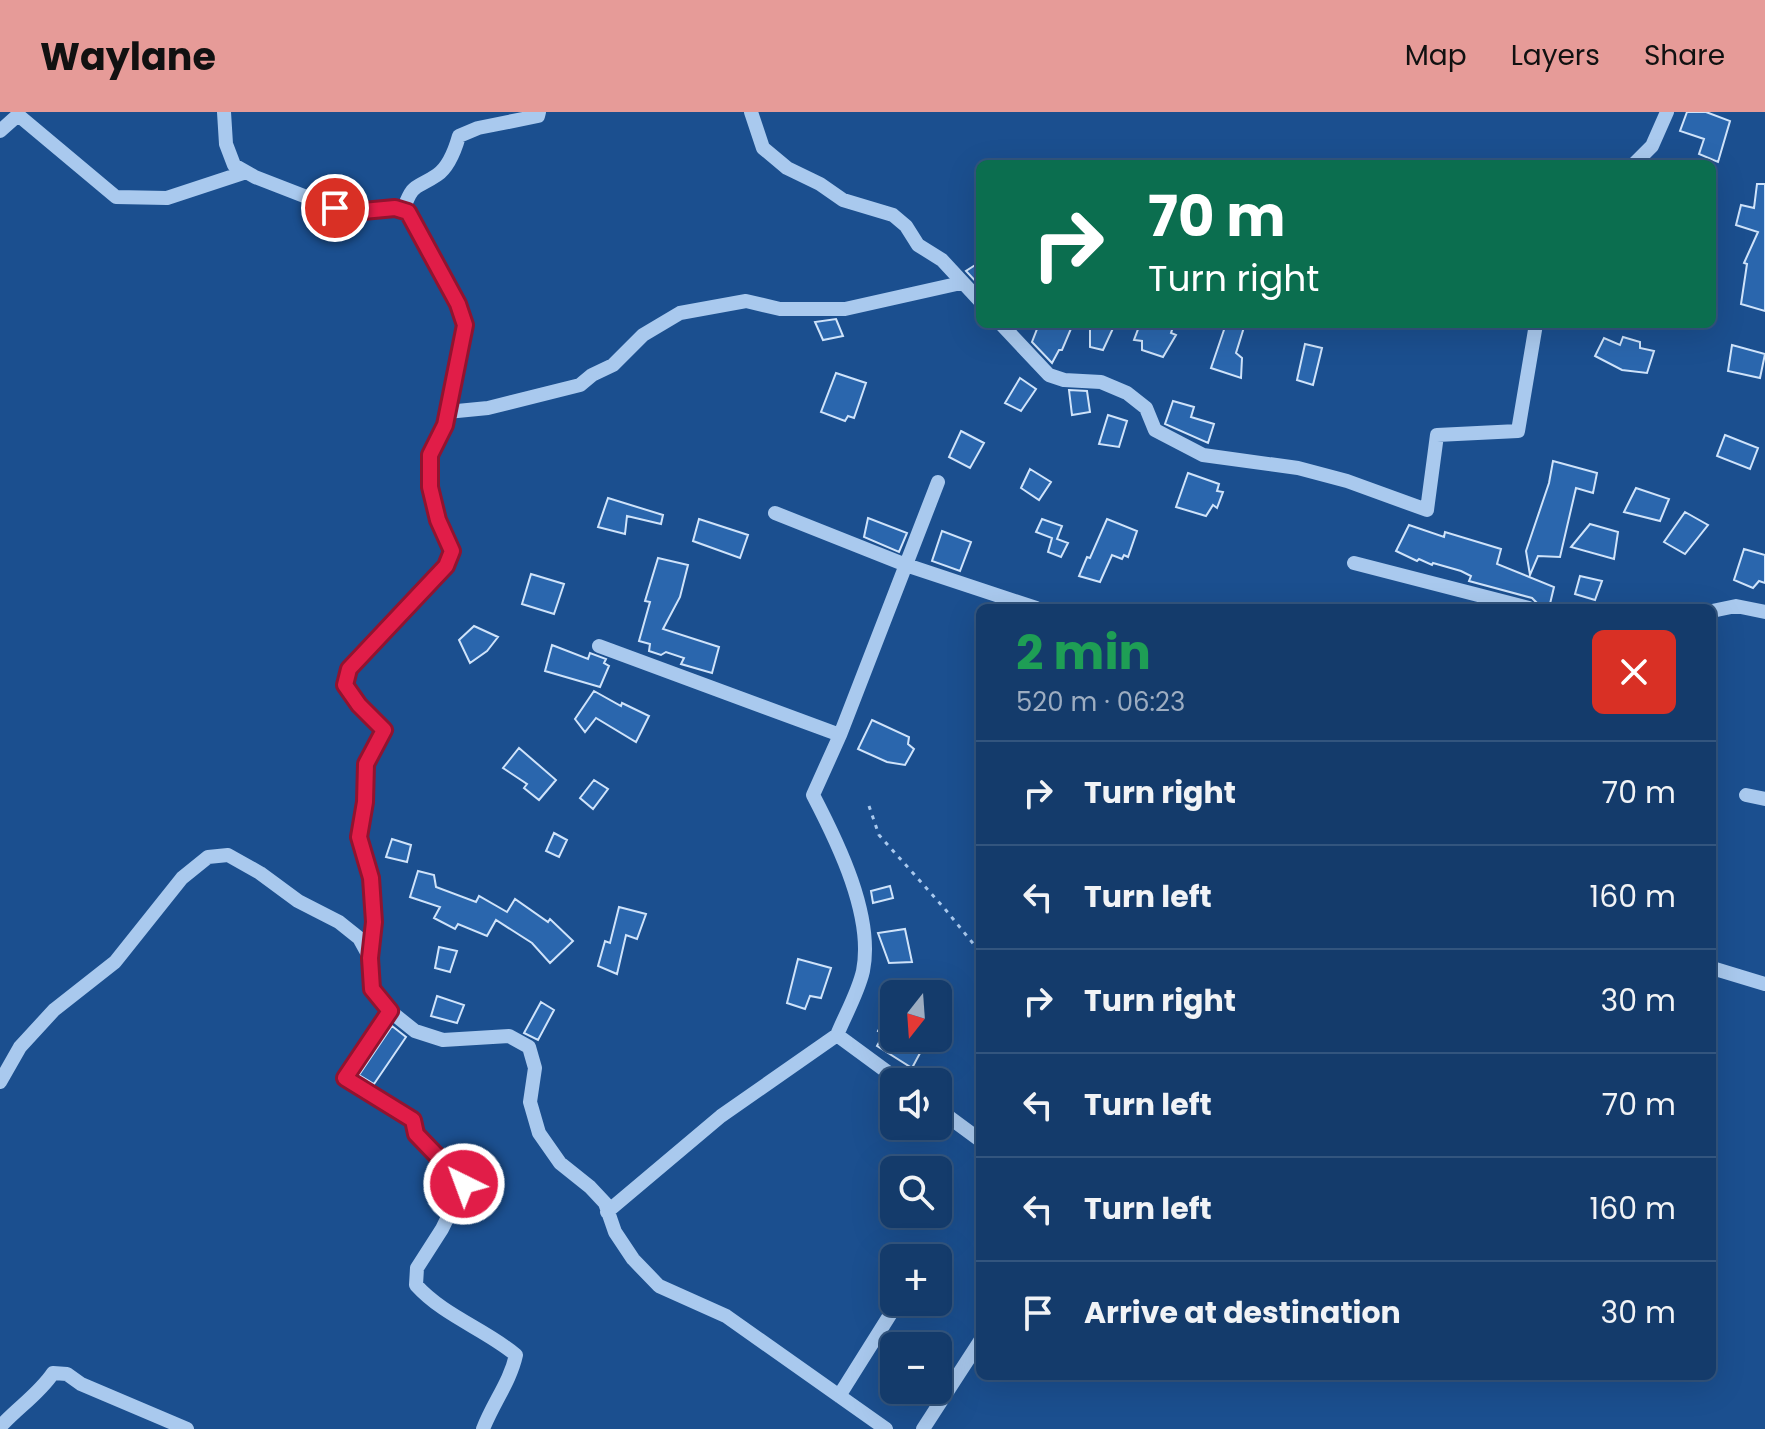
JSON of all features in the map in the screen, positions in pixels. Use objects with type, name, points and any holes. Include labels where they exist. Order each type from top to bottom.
[{"type":"street","points":[[224,112],[226,144],[234,165],[246,172],[335,208],[363,211],[395,208],[408,212],[458,304],[465,325],[445,425],[430,455],[430,487],[438,520],[452,551],[446,566],[349,669],[345,685],[359,705],[384,730],[366,764],[365,802],[359,837],[371,878],[374,922],[370,958],[372,989],[390,1011],[415,1031],[443,1040],[509,1036],[529,1047],[535,1068],[530,1102],[539,1133],[560,1163],[605,1203],[615,1232],[633,1259],[659,1286],[726,1316],[886,1429]]},
{"type":"street","points":[[403,210],[409,194],[420,183],[439,175],[453,155],[459,136],[478,128],[538,116],[539,112]]},
{"type":"street","points":[[751,112],[763,148],[787,168],[820,184],[843,200],[893,215],[906,226],[918,245],[942,260],[961,283]]},
{"type":"street","points":[[1638,160],[1652,146],[1667,112]]},
{"type":"street","points":[[0,131],[18,115],[116,197],[167,198],[246,172]]},
{"type":"street","points":[[447,412],[503,405],[580,385],[613,365],[643,335],[680,313],[746,301],[780,309],[845,309],[961,283],[967,285],[976,296]]},
{"type":"street","points":[[1005,328],[1049,375],[1064,380],[1101,382],[1127,393],[1146,408],[1155,430],[1203,455],[1298,468],[1347,481],[1427,510],[1437,435],[1518,431],[1535,328]]},
{"type":"street","points":[[607,1212],[721,1116],[837,1035],[863,972],[865,941],[853,882],[813,795],[840,735],[938,482]]},
{"type":"street","points":[[775,513],[906,565],[1024,604]]},
{"type":"street","points":[[1354,563],[1513,604]]},
{"type":"street","points":[[1716,610],[1736,606],[1765,612]]},
{"type":"street","points":[[599,646],[840,735]]},
{"type":"street","points":[[1746,795],[1765,799]]},
{"type":"street","points":[[0,1082],[20,1047],[54,1010],[115,962],[182,878],[208,857],[228,855],[260,873],[298,901],[339,922],[359,938],[370,958]]},
{"type":"street","points":[[1716,969],[1765,984]]},
{"type":"street","points":[[390,1011],[345,1078],[413,1120],[416,1134],[464,1184],[442,1229],[417,1268],[416,1285],[428,1298],[516,1355],[512,1373],[493,1404],[483,1429]]},
{"type":"street","points":[[837,1035],[882,1068]]},
{"type":"street","points":[[952,1119],[976,1137]]},
{"type":"street","points":[[839,1396],[889,1316]]},
{"type":"street","points":[[923,1429],[976,1347]]},
{"type":"street","points":[[0,1427],[20,1405],[42,1389],[53,1373],[67,1374],[81,1384],[187,1429]]},
{"type":"path","points":[[869,806],[879,835],[976,947]]},
{"type":"building","points":[[1687,112],[1706,112],[1730,121],[1718,162],[1699,154],[1704,139],[1680,131]]},
{"type":"building","points":[[1757,184],[1765,184],[1765,311],[1741,304],[1747,264],[1744,263],[1758,232],[1736,225],[1741,205],[1754,208]]},
{"type":"building","points":[[976,265],[976,282],[966,271]]},
{"type":"building","points":[[836,319],[843,336],[823,340],[815,322]]},
{"type":"building","points":[[1037,328],[1071,328],[1062,350],[1052,363],[1032,342]]},
{"type":"building","points":[[1090,328],[1113,328],[1103,350],[1090,347]]},
{"type":"building","points":[[1138,328],[1173,328],[1171,333],[1176,335],[1163,357],[1142,350],[1142,341],[1134,340]]},
{"type":"building","points":[[1225,328],[1244,328],[1236,353],[1242,358],[1241,378],[1211,368]]},
{"type":"building","points":[[1623,337],[1640,342],[1640,348],[1654,351],[1647,373],[1622,370],[1595,356],[1604,338],[1620,345]]},
{"type":"building","points":[[1305,344],[1322,348],[1313,385],[1297,380]]},
{"type":"building","points":[[1732,345],[1765,354],[1760,378],[1728,371]]},
{"type":"building","points":[[836,373],[866,383],[854,418],[848,416],[845,421],[821,412]]},
{"type":"building","points":[[1020,378],[1036,389],[1021,411],[1005,403]]},
{"type":"building","points":[[1069,390],[1087,391],[1090,412],[1072,415]]},
{"type":"building","points":[[1173,401],[1194,407],[1191,417],[1214,424],[1208,443],[1165,424]]},
{"type":"building","points":[[1108,415],[1127,421],[1119,447],[1099,444]]},
{"type":"building","points":[[961,431],[984,443],[970,468],[949,457]]},
{"type":"building","points":[[1725,435],[1758,448],[1750,469],[1717,456]]},
{"type":"building","points":[[1553,461],[1597,473],[1593,493],[1576,488],[1560,557],[1538,556],[1530,575],[1526,551],[1549,483]]},
{"type":"building","points":[[1030,469],[1051,482],[1039,500],[1021,488]]},
{"type":"building","points":[[1188,473],[1219,484],[1217,491],[1223,492],[1217,508],[1213,505],[1206,516],[1176,507]]},
{"type":"building","points":[[1636,488],[1669,499],[1660,521],[1624,512]]},
{"type":"building","points":[[608,498],[663,515],[661,524],[627,516],[625,534],[598,527]]},
{"type":"building","points":[[1685,512],[1708,525],[1685,554],[1664,542]]},
{"type":"building","points":[[868,518],[907,533],[899,552],[864,537]]},
{"type":"building","points":[[699,519],[748,535],[740,558],[693,541]]},
{"type":"building","points":[[1042,519],[1062,526],[1057,539],[1068,543],[1061,557],[1048,552],[1052,538],[1036,532]]},
{"type":"building","points":[[1107,519],[1137,531],[1128,557],[1124,555],[1122,559],[1112,555],[1100,582],[1079,576],[1087,557],[1090,558]]},
{"type":"building","points":[[1590,524],[1618,532],[1614,559],[1571,547]]},
{"type":"building","points":[[1409,525],[1444,537],[1445,532],[1501,549],[1497,564],[1554,587],[1550,604],[1538,604],[1532,598],[1469,581],[1471,576],[1461,571],[1417,561],[1396,551]]},
{"type":"building","points":[[942,531],[971,542],[960,571],[932,561]]},
{"type":"building","points":[[1744,549],[1765,555],[1765,583],[1759,581],[1753,588],[1734,580]]},
{"type":"building","points":[[658,558],[688,565],[680,597],[663,629],[719,647],[712,673],[681,664],[684,658],[649,651],[650,644],[639,641],[650,602],[645,601]]},
{"type":"building","points":[[531,574],[564,584],[554,614],[522,604]]},
{"type":"building","points":[[1580,576],[1602,581],[1595,600],[1575,594]]},
{"type":"building","points":[[474,626],[498,637],[487,651],[470,663],[459,640]]},
{"type":"building","points":[[552,645],[588,659],[590,653],[606,659],[604,663],[609,666],[600,687],[545,671]]},
{"type":"building","points":[[594,691],[621,706],[622,703],[649,716],[636,742],[596,718],[585,732],[575,719]]},
{"type":"building","points":[[872,720],[909,737],[908,744],[914,749],[905,765],[887,762],[858,749]]},
{"type":"building","points":[[519,748],[556,780],[539,800],[524,788],[527,784],[503,768]]},
{"type":"building","points":[[594,780],[608,789],[593,809],[580,798]]},
{"type":"building","points":[[554,833],[567,840],[559,857],[546,851]]},
{"type":"building","points":[[392,839],[411,845],[407,862],[386,857]]},
{"type":"building","points":[[418,871],[434,875],[436,887],[476,902],[479,896],[507,912],[515,899],[548,922],[550,919],[573,941],[550,963],[532,943],[496,920],[487,936],[458,924],[455,929],[434,918],[440,907],[410,897]]},
{"type":"building","points":[[890,886],[893,898],[873,903],[871,891]]},
{"type":"building","points":[[619,907],[646,914],[637,939],[626,935],[617,974],[598,966],[605,941],[610,943]]},
{"type":"building","points":[[905,929],[912,962],[889,963],[878,933]]},
{"type":"building","points":[[439,947],[457,951],[450,972],[435,968]]},
{"type":"building","points":[[798,959],[831,968],[821,998],[810,996],[805,1009],[787,1003]]},
{"type":"building","points":[[437,996],[464,1005],[457,1023],[431,1016]]},
{"type":"building","points":[[541,1002],[554,1010],[538,1040],[524,1033]]},
{"type":"building","points":[[392,1026],[406,1037],[374,1084],[359,1075]]},
{"type":"building","points":[[887,1052],[921,1052],[912,1068]]},
{"type":"route","points":[[335,208],[363,211],[395,208],[408,212],[458,304],[465,325],[445,425],[430,455],[430,487],[438,520],[452,551],[446,566],[349,669],[345,685],[359,705],[384,730],[366,764],[365,802],[359,837],[371,878],[374,922],[370,958],[372,989],[390,1011],[345,1078],[413,1120],[416,1134],[464,1184]]}]
